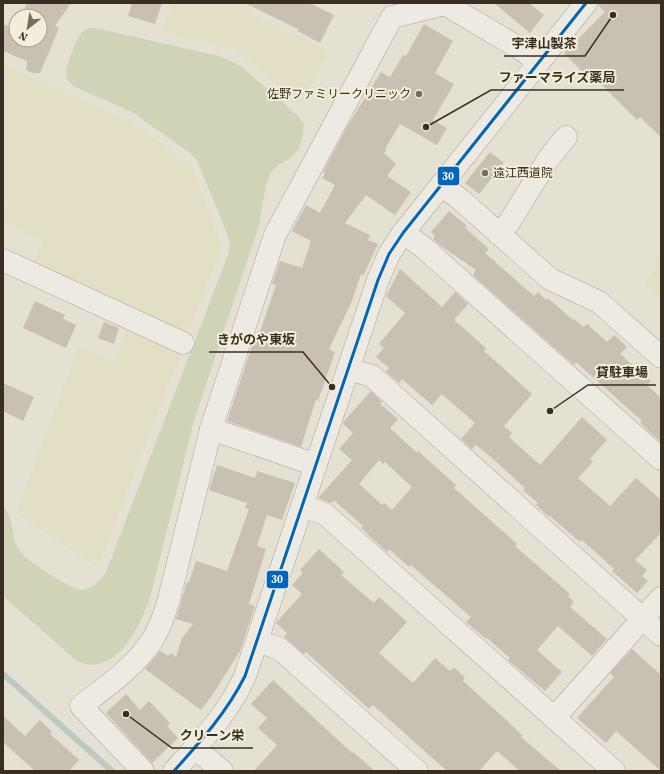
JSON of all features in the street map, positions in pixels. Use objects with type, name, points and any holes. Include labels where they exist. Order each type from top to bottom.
[{"type":"street","points":[[174,771],[220,720],[234,699],[245,676],[348,369],[383,267],[389,254],[403,233],[586,3]]},
{"type":"street","points":[[143,771],[81,706],[125,671],[140,656],[153,639],[162,620],[169,599],[211,429],[275,235],[392,17],[445,4],[524,51],[538,63]]},
{"type":"street","points":[[499,234],[508,224],[549,158],[566,137]]},
{"type":"street","points":[[441,185],[550,279],[599,302],[661,357]]},
{"type":"street","points":[[403,233],[423,247],[661,459]]},
{"type":"street","points":[[3,260],[183,342]]},
{"type":"street","points":[[348,369],[372,376],[661,635]]},
{"type":"street","points":[[211,429],[316,465]]},
{"type":"street","points":[[302,506],[325,514],[614,771]]},
{"type":"street","points":[[554,718],[661,598]]},
{"type":"street","points":[[257,641],[280,649],[417,771]]},
{"type":"street","points":[[195,748],[222,771]]},
{"type":"shaded area","points":[[173,3],[252,3],[249,12],[329,51],[300,104],[236,49],[162,32]]},
{"type":"shaded area","points":[[3,63],[10,68],[128,120],[191,165],[222,246],[187,335],[33,264],[43,239],[3,222],[3,215],[9,199],[3,196]]},
{"type":"shaded area","points":[[661,253],[661,301],[645,285]]},
{"type":"shaded area","points":[[128,328],[181,352],[98,567],[16,513],[79,347],[115,361]]},
{"type":"green space","points":[[88,28],[95,28],[219,56],[231,61],[242,67],[298,116],[304,124],[302,140],[298,150],[270,173],[266,185],[259,225],[193,424],[147,605],[129,641],[120,652],[110,660],[99,664],[86,664],[72,657],[3,596],[3,506],[7,510],[11,521],[14,538],[18,549],[29,560],[58,580],[76,589],[82,590],[93,586],[106,572],[228,255],[230,245],[228,236],[197,160],[190,153],[132,112],[75,87],[68,80],[66,70],[72,52],[82,32]]},
{"type":"building","points":[[27,3],[71,3],[55,26],[59,28],[40,73],[34,73],[26,70],[27,61],[3,51],[3,24],[8,26],[8,48],[48,48],[48,8],[25,8]]},
{"type":"building","points":[[132,3],[162,3],[155,24],[128,16]]},
{"type":"building","points":[[245,3],[309,3],[334,15],[320,43],[298,31],[298,29]]},
{"type":"building","points":[[494,3],[529,3],[544,15],[530,33]]},
{"type":"building","points":[[598,3],[661,3],[661,137],[640,117],[637,120],[597,80],[594,84],[564,53],[605,12],[598,5]]},
{"type":"building","points":[[424,24],[453,41],[435,73],[454,84],[433,120],[447,128],[437,145],[400,124],[384,153],[396,164],[387,176],[411,192],[395,215],[366,195],[345,223],[370,235],[368,240],[378,244],[363,276],[361,274],[352,301],[329,349],[335,352],[318,401],[316,399],[301,447],[227,421],[256,334],[259,335],[276,285],[272,284],[280,261],[302,268],[311,241],[292,231],[306,205],[320,213],[335,185],[322,178],[325,173],[323,172],[348,125],[381,72],[390,77],[403,55],[406,56]]},
{"type":"building","points":[[490,152],[504,163],[479,194],[465,183]]},
{"type":"building","points":[[449,211],[467,226],[465,228],[489,249],[485,253],[534,296],[538,292],[546,300],[548,298],[573,320],[574,319],[584,327],[587,324],[607,342],[614,335],[627,347],[620,354],[651,381],[647,385],[661,398],[661,442],[640,423],[642,421],[576,362],[574,365],[473,275],[476,270],[433,239],[435,236],[431,232]]},
{"type":"building","points":[[400,269],[442,307],[455,292],[468,304],[454,320],[486,348],[484,351],[532,394],[504,426],[512,433],[509,437],[540,465],[582,417],[607,440],[590,459],[593,462],[578,478],[610,506],[636,478],[661,500],[661,533],[635,560],[647,570],[642,576],[648,581],[637,593],[612,571],[614,569],[582,540],[580,542],[536,505],[538,503],[523,490],[525,488],[491,457],[476,445],[472,449],[461,439],[475,423],[442,394],[432,405],[402,379],[399,383],[386,372],[389,368],[376,357],[384,348],[379,344],[405,313],[386,296]]},
{"type":"building","points":[[35,301],[65,315],[63,319],[76,325],[66,348],[23,328]]},
{"type":"building","points":[[104,322],[119,328],[114,344],[98,338]]},
{"type":"building","points":[[3,383],[34,397],[23,421],[3,411]]},
{"type":"building","points":[[371,391],[382,402],[380,404],[398,419],[390,428],[417,453],[418,451],[456,485],[454,488],[517,544],[515,546],[570,594],[568,596],[574,602],[570,607],[607,639],[592,656],[558,626],[537,650],[562,672],[545,691],[508,660],[510,658],[466,622],[471,617],[411,565],[409,567],[389,549],[387,552],[361,528],[363,526],[335,501],[330,503],[318,498],[352,460],[339,449],[353,433],[343,424]],"holes":[[[379,460],[383,464],[385,462],[412,487],[392,510],[384,503],[382,505],[359,484]]]},
{"type":"building","points":[[217,465],[255,478],[257,471],[295,483],[282,520],[267,515],[257,546],[266,549],[249,604],[255,606],[240,651],[201,710],[145,669],[160,651],[168,656],[171,653],[176,657],[182,638],[193,624],[176,619],[187,582],[189,582],[196,561],[227,571],[249,509],[245,508],[247,503],[209,490]]},
{"type":"building","points":[[319,549],[344,572],[341,575],[374,603],[379,597],[407,622],[379,653],[413,683],[435,658],[450,671],[454,667],[465,678],[463,681],[522,735],[521,737],[561,771],[520,771],[497,751],[479,771],[447,771],[373,705],[369,709],[306,652],[304,654],[284,637],[287,633],[276,623],[302,594],[292,585],[303,573],[300,570]]},
{"type":"building","points":[[632,649],[661,675],[661,771],[616,731],[606,743],[577,718],[614,677],[610,673]]},
{"type":"building","points":[[273,680],[352,753],[353,752],[375,771],[254,771],[277,745],[258,728],[267,718],[251,704]]},
{"type":"building","points":[[126,694],[140,710],[149,701],[170,723],[167,726],[178,738],[152,763],[106,713]]},
{"type":"building","points":[[3,716],[25,736],[40,720],[52,732],[50,734],[79,760],[69,771],[35,771],[3,742]]},
{"type":"waterway","points":[[3,674],[112,771]]},
{"type":"transit line","name":"30","points":[[174,771],[222,714],[245,676],[378,280],[389,254],[403,233],[586,3]]},
{"type":"place","name":"宇津山製茶","points":[[613,15]]},
{"type":"place","name":"佐野ファミリークリニック","points":[[419,94]]},
{"type":"place","name":"ファーマライズ薬局","points":[[426,127]]},
{"type":"place","name":"遠江西道院","points":[[485,173]]},
{"type":"place","name":"きがのや東坂","points":[[332,387]]},
{"type":"place","name":"貸駐車場","points":[[550,411]]},
{"type":"place","name":"クリーン栄","points":[[126,714]]}]
